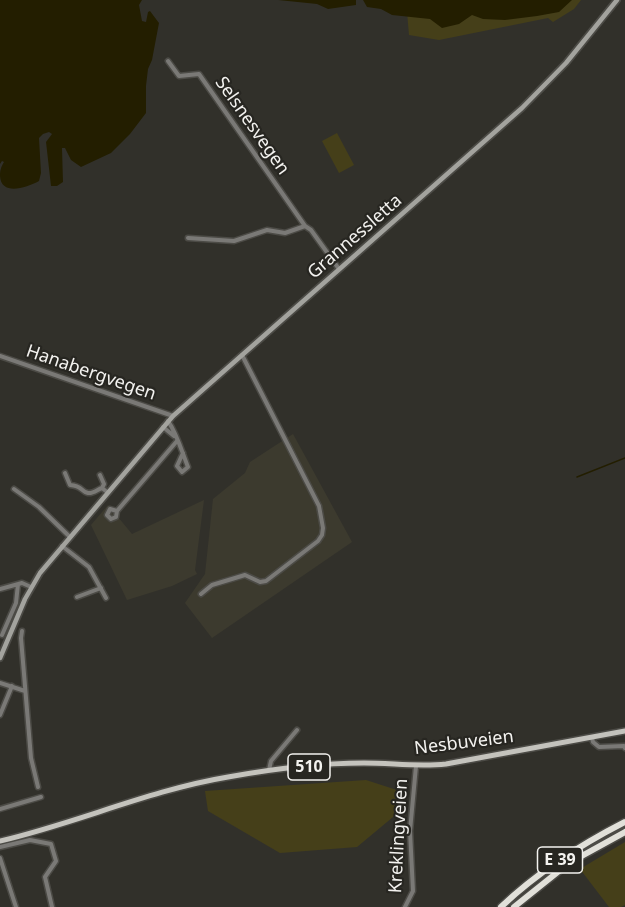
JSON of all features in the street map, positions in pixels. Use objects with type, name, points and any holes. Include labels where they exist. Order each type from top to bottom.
[{"type":"highway","name":"E 39","points":[[501,907],[529,882],[563,857],[625,822]]},
{"type":"highway","name":"E 39","points":[[514,907],[569,863],[625,832]]},
{"type":"main road","name":"Grannessletta","points":[[0,658],[31,587],[62,546],[172,416],[522,108],[566,63],[617,0]]},
{"type":"main road","name":"Nesbuveien","points":[[0,842],[64,825],[176,788],[228,776],[343,763],[416,766],[471,760],[625,731]]},
{"type":"street","name":"Selsnesvegen","points":[[168,61],[179,76],[199,74],[305,226],[311,230],[339,269]]},
{"type":"street","points":[[188,238],[234,242],[267,230],[285,233],[305,226]]},
{"type":"street","points":[[201,594],[212,585],[245,575],[260,582],[266,581],[318,541],[323,532],[321,513],[311,488],[242,355]]},
{"type":"street","name":"Hanabergvegen","points":[[0,356],[172,416]]},
{"type":"street","points":[[168,421],[183,453]]},
{"type":"street","points":[[163,427],[176,439]]},
{"type":"street","points":[[117,511],[176,439]]},
{"type":"street","points":[[65,473],[69,485],[79,486],[92,493],[102,488]]},
{"type":"street","points":[[100,475],[104,484],[102,488]]},
{"type":"street","points":[[102,488],[108,492]]},
{"type":"street","points":[[14,489],[46,513],[70,537]]},
{"type":"street","points":[[62,546],[89,567],[106,598]]},
{"type":"street","points":[[0,589],[18,584],[31,587]]},
{"type":"street","points":[[2,635],[16,603],[18,584]]},
{"type":"street","points":[[77,597],[101,588]]},
{"type":"street","points":[[22,631],[31,758],[38,787]]},
{"type":"street","points":[[0,681],[25,691]]},
{"type":"street","points":[[0,715],[12,686]]},
{"type":"street","points":[[269,771],[271,761],[297,730]]},
{"type":"street","points":[[592,738],[599,747],[624,746],[625,748]]},
{"type":"street","name":"Kreklingveien","points":[[405,907],[413,891],[410,831],[416,766]]},
{"type":"street","points":[[0,808],[41,797]]},
{"type":"street","points":[[0,847],[30,840],[51,844],[56,861],[45,877],[52,907]]},
{"type":"street","points":[[0,858],[16,907]]},
{"type":"shaded area","points":[[0,0],[142,0],[139,5],[142,21],[146,22],[150,11],[159,23],[148,69],[146,113],[111,153],[81,167],[71,160],[65,148],[62,148],[63,182],[57,186],[51,186],[46,142],[52,134],[49,132],[39,138],[41,173],[39,181],[15,189],[1,182],[0,172],[4,162],[0,164]]},
{"type":"shaded area","points":[[278,0],[356,0],[356,5],[328,9],[317,4]]},
{"type":"shaded area","points":[[363,0],[572,0],[559,12],[505,20],[483,19],[472,15],[459,24],[442,28],[430,19],[392,15],[381,9],[367,7]]},
{"type":"shaded area","points":[[406,0],[581,0],[574,9],[553,22],[548,18],[439,40],[409,35]]},
{"type":"shaded area","points":[[337,133],[354,165],[339,173],[322,141]]},
{"type":"shaded area","points":[[293,434],[352,542],[212,638],[185,603],[205,574],[213,499],[245,473],[250,462]]},
{"type":"shaded area","points":[[204,500],[195,570],[197,574],[172,586],[127,600],[91,525],[108,505],[132,534]]},
{"type":"shaded area","points":[[366,780],[403,792],[399,812],[357,847],[280,853],[208,811],[205,791]]},
{"type":"shaded area","points":[[625,842],[625,905],[609,907],[580,869]]},
{"type":"waterway","points":[[577,477],[625,458]]}]
